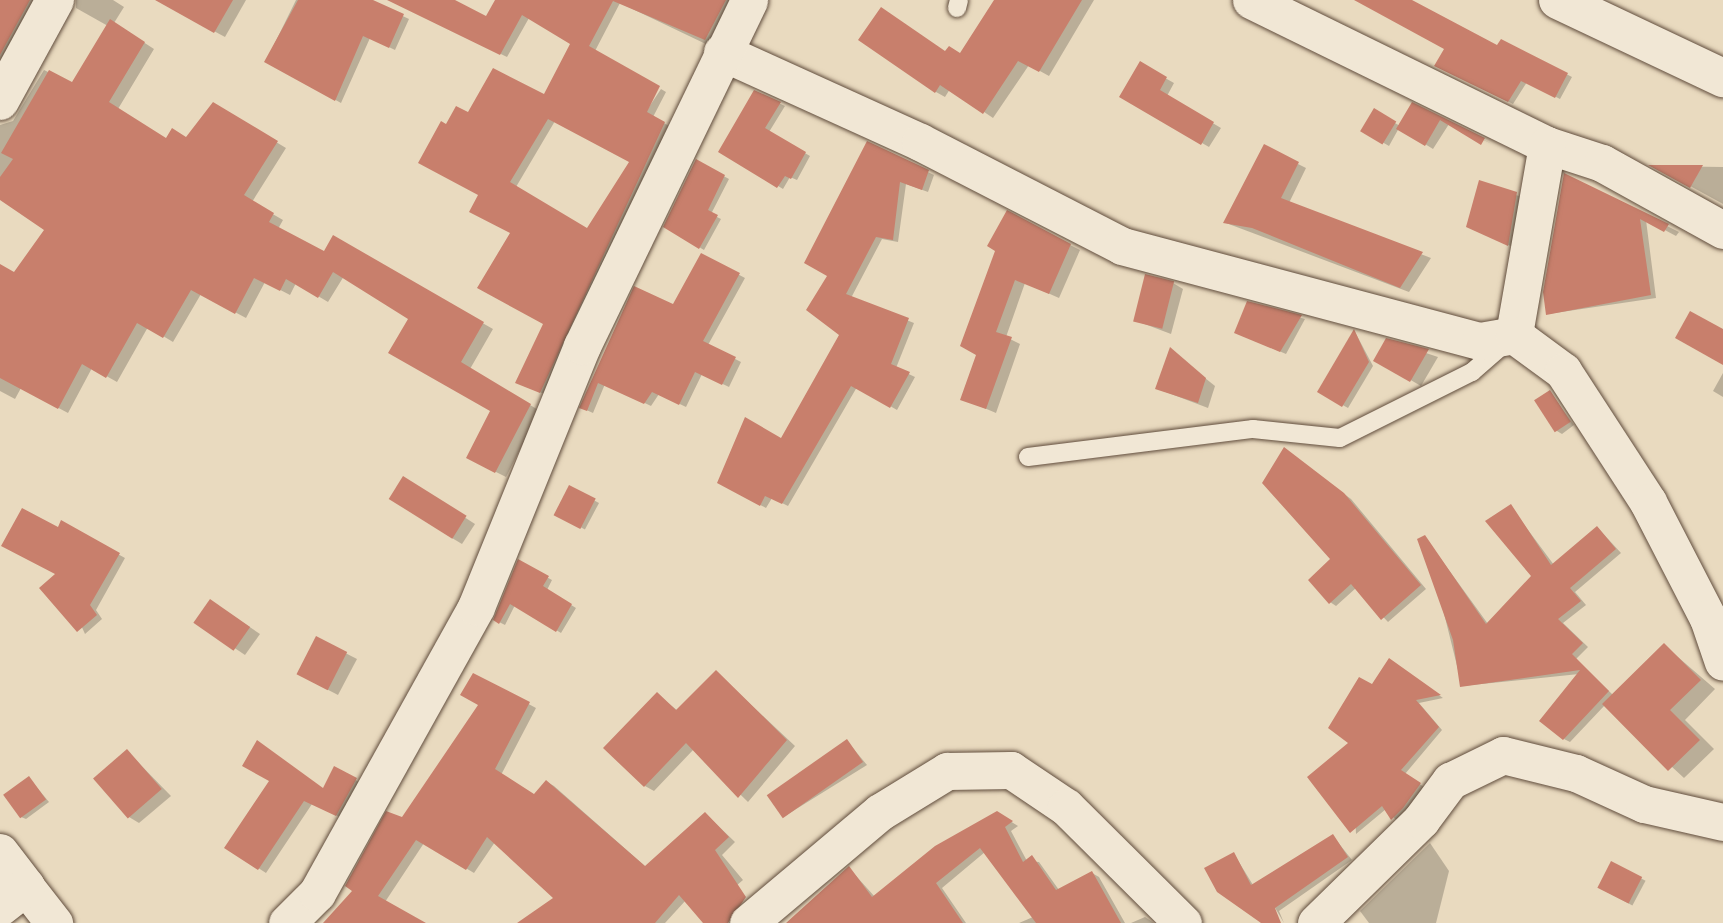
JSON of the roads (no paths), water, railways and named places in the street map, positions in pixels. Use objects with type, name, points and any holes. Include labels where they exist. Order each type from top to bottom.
[{"type":"main road","points":[[0,101],[55,0]]},
{"type":"main road","points":[[1558,0],[1723,78]]},
{"type":"main road","points":[[0,853],[13,897]]},
{"type":"street","points":[[287,923],[317,893],[476,607],[582,346],[749,0]]},
{"type":"street","points":[[1251,0],[1547,145],[1602,163],[1723,230]]},
{"type":"street","points":[[722,52],[920,142],[1122,246],[1480,341],[1514,335],[1563,371],[1634,481],[1708,618],[1723,662]]},
{"type":"street","points":[[1514,335],[1547,145]]},
{"type":"street","points":[[1316,923],[1421,820],[1450,781],[1503,755],[1576,773],[1644,804],[1723,822]]},
{"type":"street","points":[[748,923],[880,812],[947,771],[1011,770],[1066,807],[1183,923]]},
{"type":"street","points":[[13,897],[54,923]]},
{"type":"lane","points":[[1028,457],[1253,429],[1340,438],[1472,372],[1514,335]]}]
